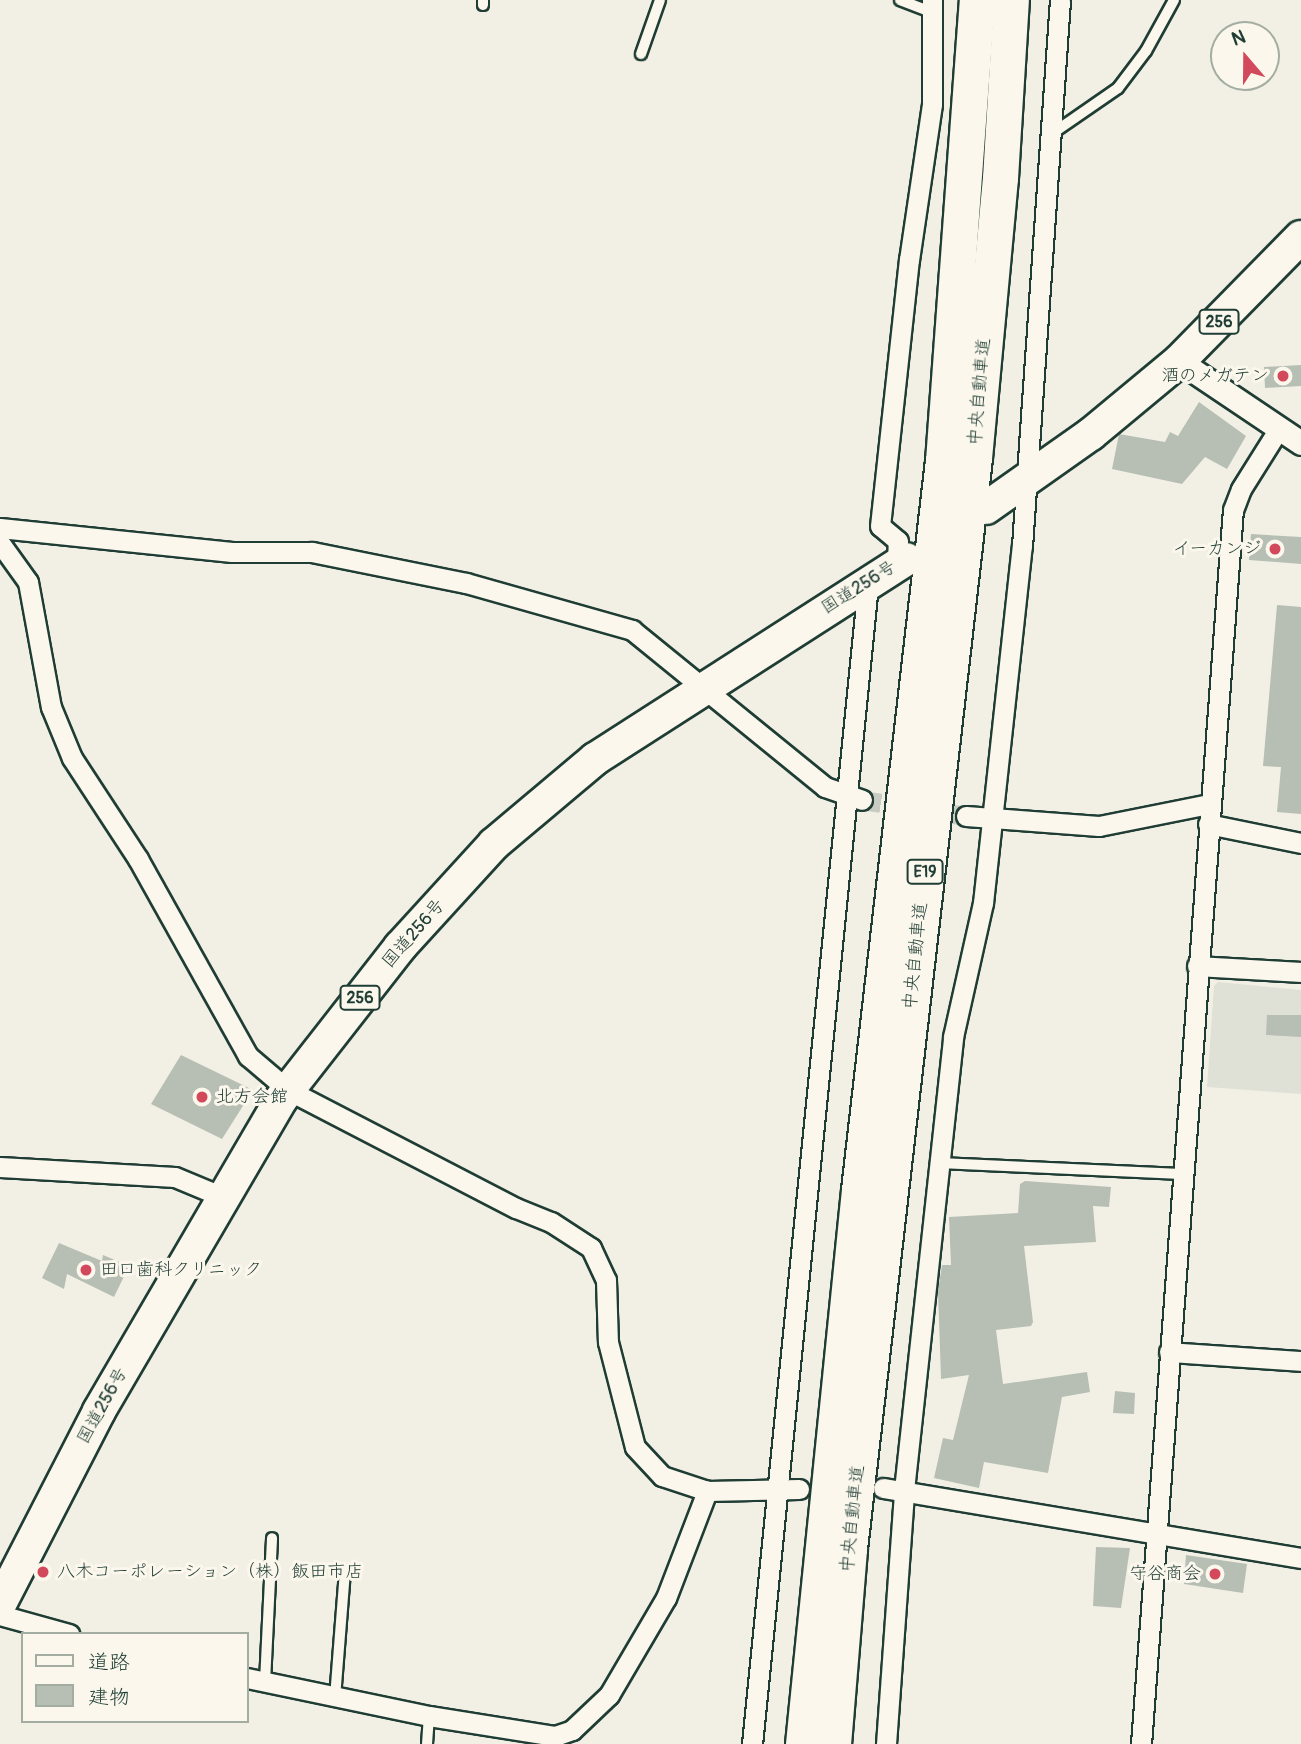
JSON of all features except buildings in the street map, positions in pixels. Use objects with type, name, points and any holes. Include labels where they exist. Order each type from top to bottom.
[{"type":"highway","name":"中央自動車道","points":[[803,1744],[859,1190],[943,461],[978,0]]},
{"type":"highway","name":"中央自動車道","points":[[833,1744],[849,1548],[975,445],[1000,178],[1011,0]]},
{"type":"highway","name":"256","points":[[986,508],[1027,483],[1179,361],[1301,237]]},
{"type":"highway","name":"国道256号","points":[[0,1604],[99,1411],[223,1196],[288,1090],[400,947],[494,844],[595,759],[901,562]]},
{"type":"street","points":[[886,1744],[904,1490],[953,1037],[983,903],[1027,483],[1060,0]]},
{"type":"street","points":[[901,562],[898,541],[880,526],[909,260],[932,104],[932,6]]},
{"type":"street","points":[[1179,361],[1301,443]]},
{"type":"street","points":[[1141,1744],[1233,510],[1241,488],[1279,429]]},
{"type":"street","points":[[0,528],[232,552],[312,552],[466,583],[632,630],[825,787],[853,796]]},
{"type":"street","points":[[0,543],[28,582],[51,707],[72,758],[138,859],[248,1056],[288,1090],[516,1209],[551,1222],[591,1248],[606,1280],[608,1342],[635,1447],[662,1476],[707,1491],[799,1489]]},
{"type":"street","points":[[752,1744],[775,1488],[853,796],[868,583]]},
{"type":"street","points":[[966,816],[993,821],[1099,826],[1209,804]]},
{"type":"street","points":[[1208,824],[1301,843]]},
{"type":"street","points":[[1197,966],[1301,972]]},
{"type":"street","points":[[0,1167],[175,1177],[223,1196]]},
{"type":"street","points":[[1170,1352],[1301,1361]]},
{"type":"street","points":[[883,1488],[1155,1531],[1301,1558]]},
{"type":"street","points":[[256,1680],[335,1699],[553,1740],[572,1730],[609,1695],[666,1598],[707,1491]]},
{"type":"street","points":[[0,1615],[62,1632]]},
{"type":"lane","points":[[641,54],[660,0]]},
{"type":"lane","points":[[900,0],[932,6]]},
{"type":"lane","points":[[1053,133],[1118,88],[1146,51],[1174,0]]},
{"type":"lane","points":[[939,1163],[1182,1174]]},
{"type":"lane","points":[[256,1680],[272,1538]]},
{"type":"lane","points":[[335,1699],[345,1570]]},
{"type":"lane","points":[[427,1744],[429,1716]]},
{"type":"shaded area","points":[[1218,982],[1301,990],[1301,1094],[1207,1087],[1214,986]]},
{"type":"tunnel","points":[[862,800],[966,816]]},
{"type":"place","name":"酒のメガテン","points":[[1283,376]]},
{"type":"place","name":"イーカンジ","points":[[1275,549]]},
{"type":"place","name":"北方会館","points":[[202,1097]]},
{"type":"place","name":"田口歯科クリニック","points":[[86,1270]]},
{"type":"place","name":"八木コーポレーション（株）飯田市店","points":[[43,1572]]},
{"type":"place","name":"守谷商会","points":[[1215,1574]]}]
